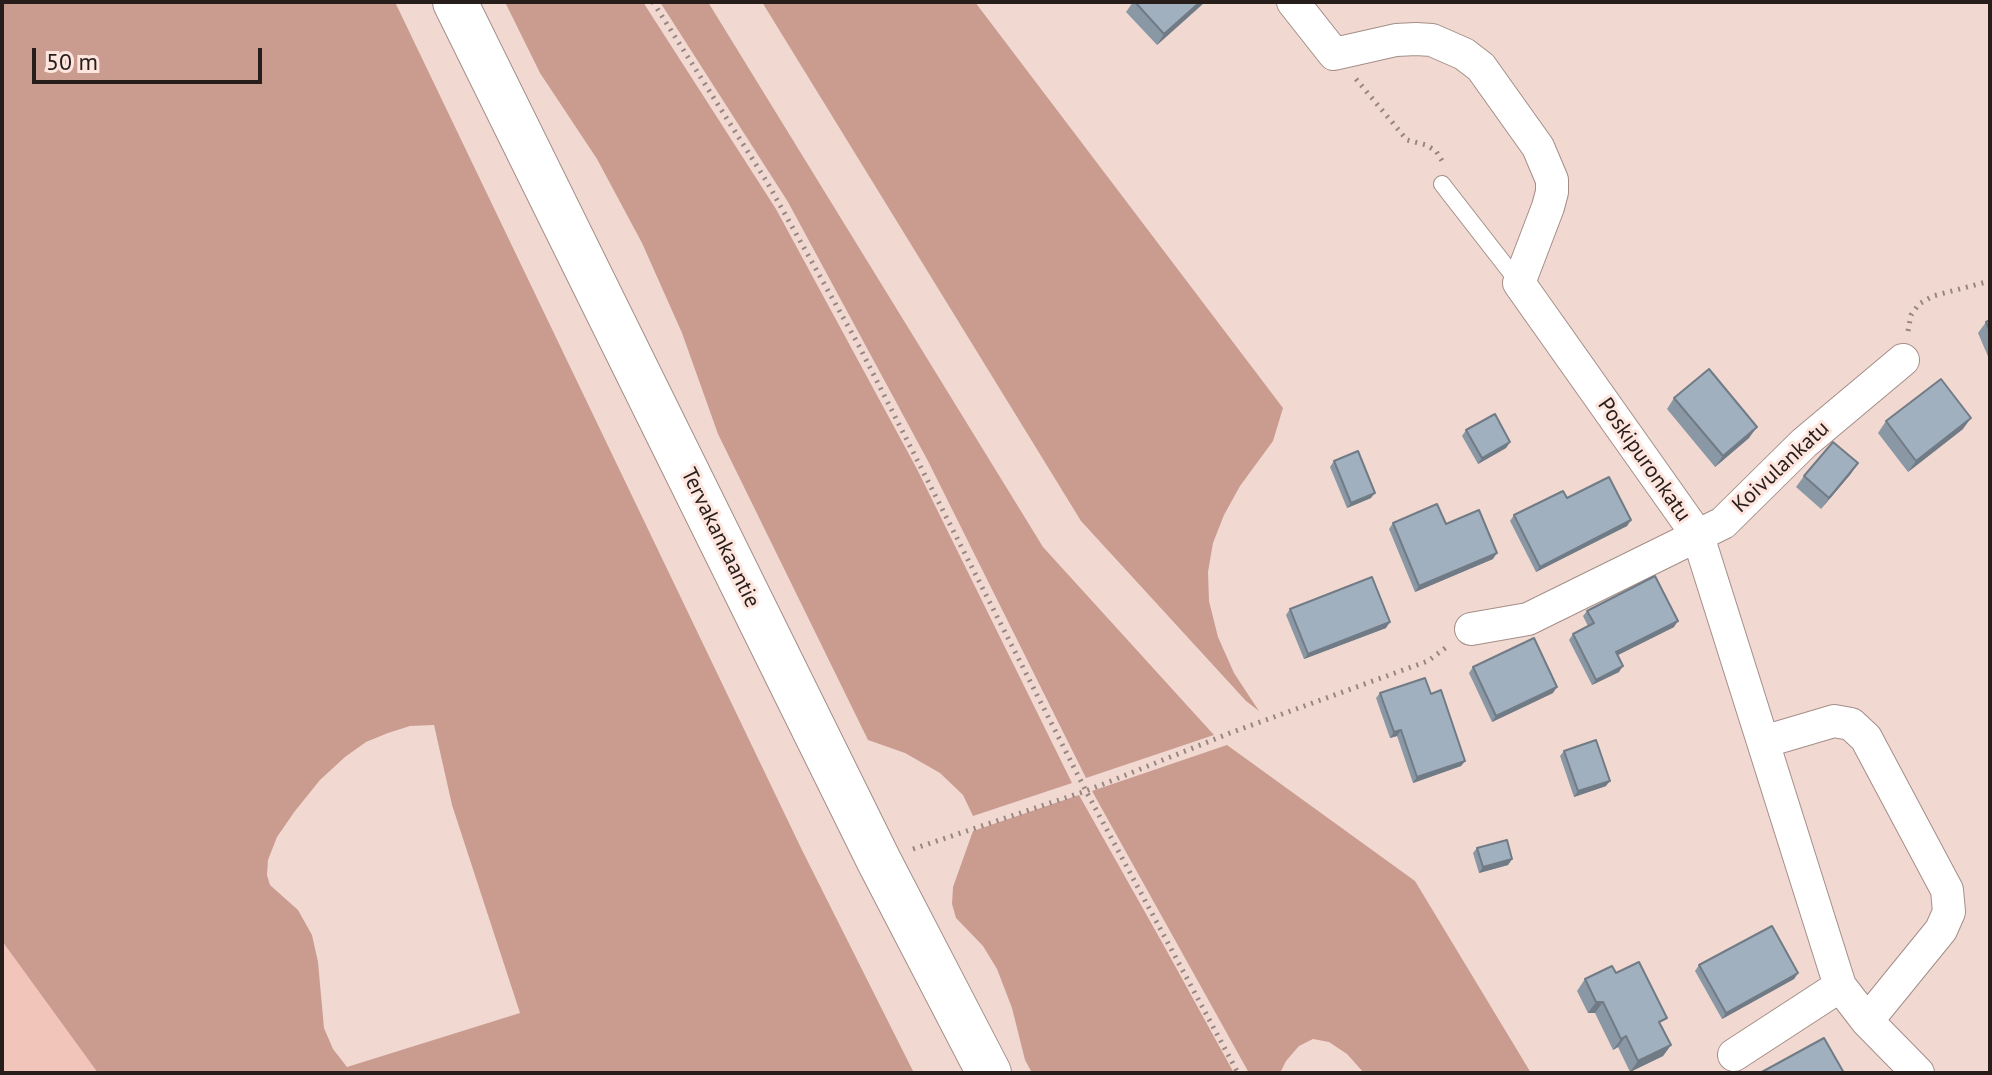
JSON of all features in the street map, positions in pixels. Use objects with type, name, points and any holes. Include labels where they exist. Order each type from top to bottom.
[{"type":"street","name":"Tervakankaantie","points":[[455,2],[879,861],[989,1073]]},
{"type":"street","points":[[1293,2],[1334,54],[1396,40],[1416,39],[1449,46],[1481,67],[1538,147],[1552,180],[1548,207],[1519,283]]},
{"type":"street","name":"Poskipuronkatu","points":[[1519,283],[1698,536],[1840,986],[1867,1021],[1918,1073]]},
{"type":"street","name":"Koivulankatu","points":[[1471,629],[1528,619],[1723,523],[1804,443],[1903,360]]},
{"type":"street","points":[[1763,742],[1834,721],[1851,724],[1866,738],[1947,890],[1949,912],[1941,930],[1867,1021]]},
{"type":"street","points":[[1734,1055],[1840,986]]},
{"type":"lane","points":[[1442,184],[1519,283]]},
{"type":"path","points":[[653,2],[767,182],[858,344],[1086,791],[1238,1073]]},
{"type":"path","points":[[1334,54],[1407,140],[1436,151],[1444,164],[1442,184]]},
{"type":"path","points":[[1903,360],[1911,315],[1919,304],[1933,296],[1990,281]]},
{"type":"path","points":[[879,861],[1086,791],[1230,733],[1428,661],[1471,629]]},
{"type":"shaded area","points":[[2,2],[395,2],[802,850],[914,1073],[98,1073],[2,941]],"holes":[[[434,725],[452,805],[520,1013],[347,1067],[333,1049],[324,1028],[318,962],[312,935],[298,910],[270,885],[268,860],[277,837],[320,780],[345,757],[366,742],[410,726]]]},
{"type":"shaded area","points":[[505,2],[643,2],[776,209],[917,469],[1072,783],[973,816],[963,795],[940,773],[905,753],[868,740],[718,434],[682,333],[642,243],[597,159],[540,73]]},
{"type":"shaded area","points":[[660,2],[708,2],[1043,547],[1214,735],[1086,778],[929,463],[788,202]]},
{"type":"shaded area","points":[[762,2],[975,2],[1283,408],[1273,441],[1240,486],[1224,515],[1213,543],[1208,572],[1209,601],[1218,637],[1234,673],[1259,711],[1246,701],[1081,521]]},
{"type":"shaded area","points":[[1227,745],[1415,881],[1531,1073],[1364,1073],[1347,1054],[1329,1042],[1313,1039],[1299,1046],[1280,1073],[1249,1073],[1092,791]]},
{"type":"shaded area","points":[[1079,795],[1234,1073],[1032,1073],[1025,1060],[1012,1008],[997,969],[983,946],[956,918],[952,904],[953,887],[973,831]]},
{"type":"shaded area","points":[[2,941],[4,944],[98,1073],[2,1073]]},
{"type":"building","points":[[1135,2],[1200,2],[1164,34]]},
{"type":"building","points":[[1709,369],[1757,427],[1723,456],[1674,398]]},
{"type":"building","points":[[1941,379],[1971,418],[1916,461],[1886,421]]},
{"type":"building","points":[[1495,414],[1510,442],[1482,458],[1466,430]]},
{"type":"building","points":[[1833,442],[1858,463],[1829,498],[1804,476]]},
{"type":"building","points":[[1358,451],[1375,493],[1351,503],[1334,461]]},
{"type":"building","points":[[1609,477],[1631,520],[1540,567],[1514,515],[1563,491],[1567,498]]},
{"type":"building","points":[[1437,504],[1446,524],[1479,510],[1497,553],[1419,586],[1393,523]]},
{"type":"building","points":[[1655,576],[1678,621],[1616,652],[1623,666],[1596,680],[1573,634],[1594,623],[1587,611]]},
{"type":"building","points":[[1372,577],[1390,622],[1308,654],[1290,609]]},
{"type":"building","points":[[1534,638],[1557,687],[1496,716],[1473,667]]},
{"type":"building","points":[[1425,678],[1431,694],[1441,690],[1465,761],[1417,777],[1401,730],[1394,732],[1380,693]]},
{"type":"building","points":[[1596,740],[1610,781],[1578,791],[1564,751]]},
{"type":"building","points":[[1507,840],[1512,859],[1483,867],[1477,848]]},
{"type":"building","points":[[1772,926],[1798,973],[1726,1013],[1699,965]]},
{"type":"building","points":[[1639,962],[1667,1018],[1659,1022],[1671,1045],[1638,1061],[1626,1036],[1621,1039],[1603,1002],[1596,1002],[1585,979],[1612,966],[1616,973]]},
{"type":"building","points":[[1824,1038],[1844,1073],[1760,1073]]}]
